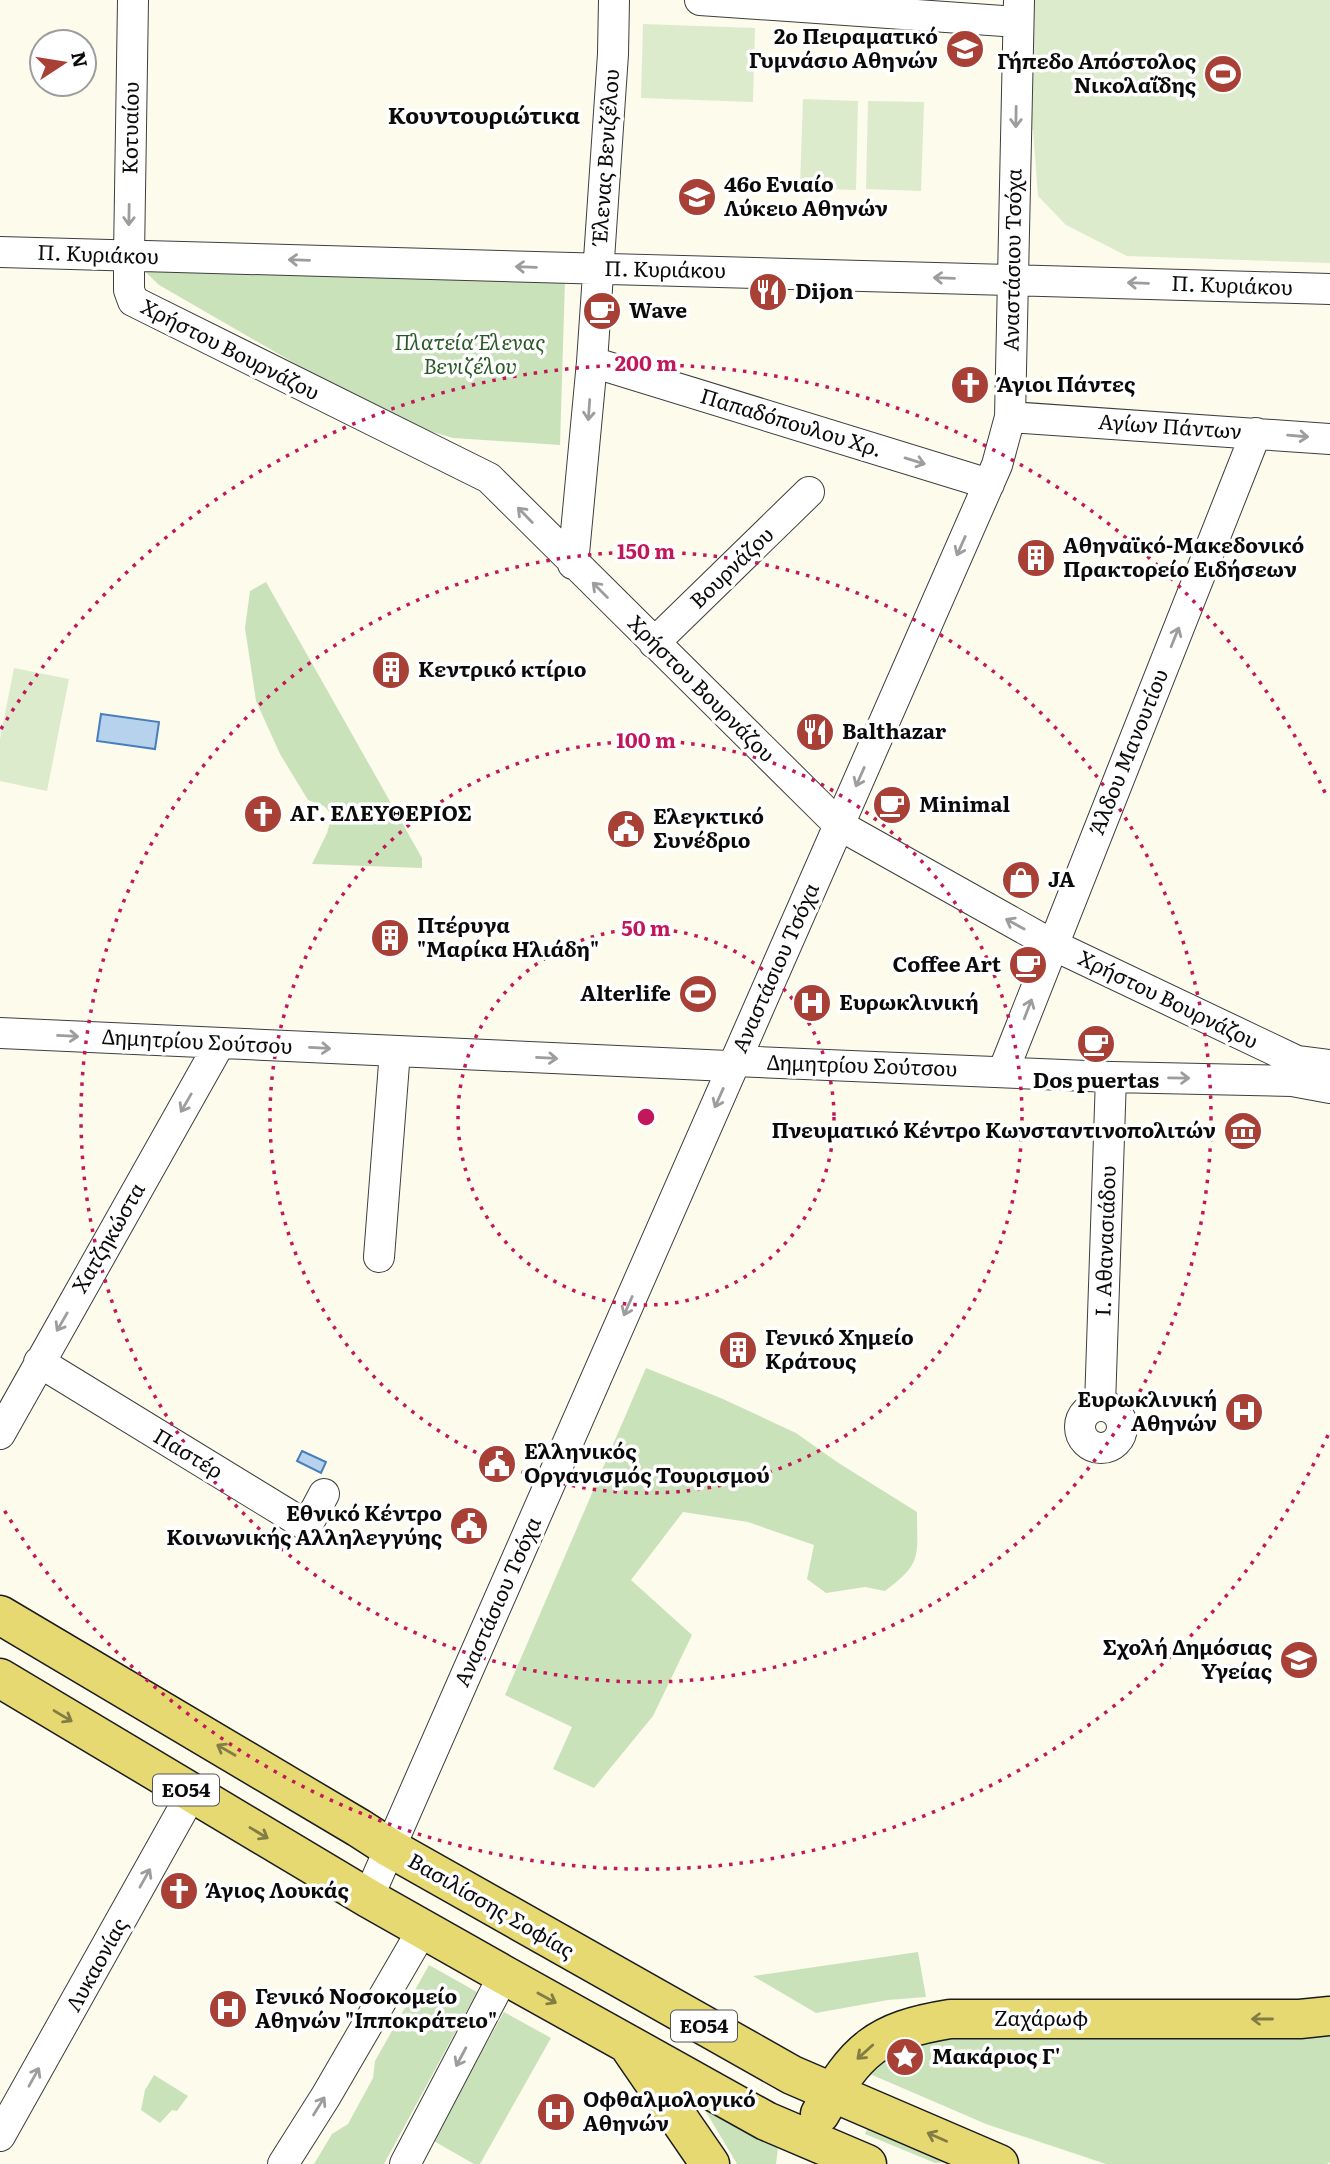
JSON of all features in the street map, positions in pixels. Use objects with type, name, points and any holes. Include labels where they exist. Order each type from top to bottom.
[{"type":"main road","name":"Βασιλίσσης Σοφίας","points":[[0,1615],[390,1848],[781,2068],[999,2164]]},
{"type":"main road","name":"ΕΟ54","points":[[2,1683],[368,1898],[626,2042],[710,2164]]},
{"type":"main road","name":"Ζαχάρωφ","points":[[803,2151],[832,2092],[848,2068],[867,2048],[907,2028],[939,2021],[1300,2019],[1330,2016]]},
{"type":"main road","points":[[626,2042],[766,2121],[803,2151],[867,2164]]},
{"type":"street","name":"Κοτυαίου","points":[[129,256],[133,0]]},
{"type":"street","name":"Έλενας Βενιζέλου","points":[[573,564],[599,268],[614,0]]},
{"type":"street","points":[[700,0],[1018,11]]},
{"type":"street","name":"Αναστάσιου Τσόχα","points":[[368,1898],[997,465],[1010,417],[1018,11]]},
{"type":"street","name":"Π. Κυριάκου","points":[[0,252],[1330,289]]},
{"type":"street","name":"Χρήστου Βουρνάζου","points":[[129,256],[129,290],[133,300],[489,478],[839,825],[1053,945],[1297,1061],[1330,1065]]},
{"type":"street","name":"Παπαδόπουλου Χρ.","points":[[592,362],[989,484]]},
{"type":"street","name":"Αγίων Πάντων","points":[[1010,417],[1330,439]]},
{"type":"street","name":"Άλδου Μανουτίου","points":[[1003,1072],[1255,433]]},
{"type":"street","name":"Βουρνάζου","points":[[654,643],[809,492]]},
{"type":"street","name":"Δημητρίου Σούτσου","points":[[0,1033],[728,1066],[735,1062],[1111,1077],[1292,1081],[1330,1088]]},
{"type":"street","name":"Χατζηκώστα","points":[[0,1434],[38,1362],[220,1043]]},
{"type":"street","points":[[379,1257],[395,1051]]},
{"type":"street","name":"Ι. Αθανασιάδου","points":[[1100,1405],[1111,1077]]},
{"type":"street","name":"Παστέρ","points":[[38,1362],[307,1526],[324,1494]]},
{"type":"street","name":"Λυκαονίας","points":[[0,2136],[191,1793]]},
{"type":"street","points":[[283,2164],[424,1929]]},
{"type":"street","points":[[405,2164],[504,1975]]},
{"type":"green space","points":[[1029,0],[1330,0],[1330,263],[1127,256],[1066,225],[1038,196],[1033,130],[1026,130]]},
{"type":"green space","points":[[643,24],[755,28],[753,102],[641,98]]},
{"type":"green space","points":[[803,99],[858,101],[856,190],[800,188]]},
{"type":"green space","points":[[868,101],[924,102],[921,191],[866,189]]},
{"type":"green space","name":"Πλατεία Έλενας Βενιζέλου","points":[[129,256],[565,280],[560,445],[453,438],[393,420],[159,285]]},
{"type":"green space","points":[[266,582],[422,858],[422,868],[312,864],[327,833],[332,815],[324,806],[308,800],[280,754],[256,701],[245,628],[250,591]]},
{"type":"green space","points":[[14,668],[69,679],[47,791],[0,781],[0,739]]},
{"type":"green space","points":[[646,1368],[723,1399],[796,1433],[917,1512],[917,1549],[912,1565],[906,1573],[885,1591],[865,1587],[826,1593],[807,1579],[814,1545],[748,1522],[683,1512],[631,1580],[692,1635],[653,1716],[594,1788],[553,1769],[572,1727],[505,1695]]},
{"type":"green space","points":[[918,1952],[926,1997],[888,2000],[816,2013],[753,1976]]},
{"type":"green space","points":[[429,1965],[477,1992],[384,2164],[314,2164],[332,2134],[348,2124],[373,2078],[375,2061]]},
{"type":"green space","points":[[504,2012],[551,2038],[480,2164],[474,2164],[432,2140]]},
{"type":"green space","points":[[1330,2027],[1330,2162],[1327,2164],[1106,2164],[986,2124],[856,2068],[928,2035]]},
{"type":"green space","points":[[154,2075],[188,2096],[177,2111],[172,2110],[160,2123],[141,2110],[145,2090]]},
{"type":"green space","points":[[693,2090],[779,2141],[776,2164],[737,2164]]},
{"type":"green space","points":[[870,2122],[965,2160],[935,2163],[865,2134]]},
{"type":"water","points":[[101,714],[159,722],[155,749],[97,741]]},
{"type":"water","points":[[302,1451],[326,1462],[321,1473],[297,1461]]},
{"type":"place","name":"2ο Πειραματικό Γυμνάσιο Αθηνών","points":[[965,49]]},
{"type":"place","name":"Γήπεδο Απόστολος Νικολαΐδης","points":[[1223,74]]},
{"type":"place","name":"46ο Ενιαίο Λύκειο Αθηνών","points":[[697,197]]},
{"type":"place","name":"Dijon","points":[[768,292]]},
{"type":"place","name":"Wave","points":[[602,311]]},
{"type":"place","name":"Άγιοι Πάντες","points":[[970,385]]},
{"type":"place","name":"Αθηναϊκό-Μακεδονικό Πρακτορείο Ειδήσεων","points":[[1036,558]]},
{"type":"place","name":"Κεντρικό κτίριο","points":[[391,670]]},
{"type":"place","name":"Balthazar","points":[[815,732]]},
{"type":"place","name":"Minimal","points":[[892,805]]},
{"type":"place","name":"ΑΓ. ΕΛΕΥΘΕΡΙΟΣ","points":[[263,814]]},
{"type":"place","name":"Ελεγκτικό Συνέδριο","points":[[626,829]]},
{"type":"place","name":"JA","points":[[1021,880]]},
{"type":"place","name":"Πτέρυγα \"Μαρίκα Ηλιάδη\"","points":[[390,938]]},
{"type":"place","name":"Coffee Art","points":[[1028,965]]},
{"type":"place","name":"Alterlife","points":[[698,994]]},
{"type":"place","name":"Ευρωκλινική","points":[[812,1003]]},
{"type":"place","name":"Dos puertas","points":[[1096,1044]]},
{"type":"place","name":"Πνευματικό Κέντρο Κωνσταντινοπολιτών","points":[[1243,1131]]},
{"type":"place","name":"Γενικό Χημείο Κράτους","points":[[738,1350]]},
{"type":"place","name":"Ευρωκλινική Αθηνών","points":[[1244,1412]]},
{"type":"place","name":"Ελληνικός Οργανισμός Τουρισμού","points":[[497,1464]]},
{"type":"place","name":"Εθνικό Κέντρο Κοινωνικής Αλληλεγγύης","points":[[469,1526]]},
{"type":"place","name":"Σχολή Δημόσιας Υγείας","points":[[1299,1660]]},
{"type":"place","name":"Άγιος Λουκάς","points":[[179,1891]]},
{"type":"place","name":"Γενικό Νοσοκομείο Αθηνών \"Ιπποκράτειο\"","points":[[228,2009]]},
{"type":"place","name":"Μακάριος Γ'","points":[[905,2057]]},
{"type":"place","name":"Οφθαλμολογικό Αθηνών","points":[[556,2112]]},
{"type":"district","name":"Κουντουριώτικα","points":[[484,116]]}]
